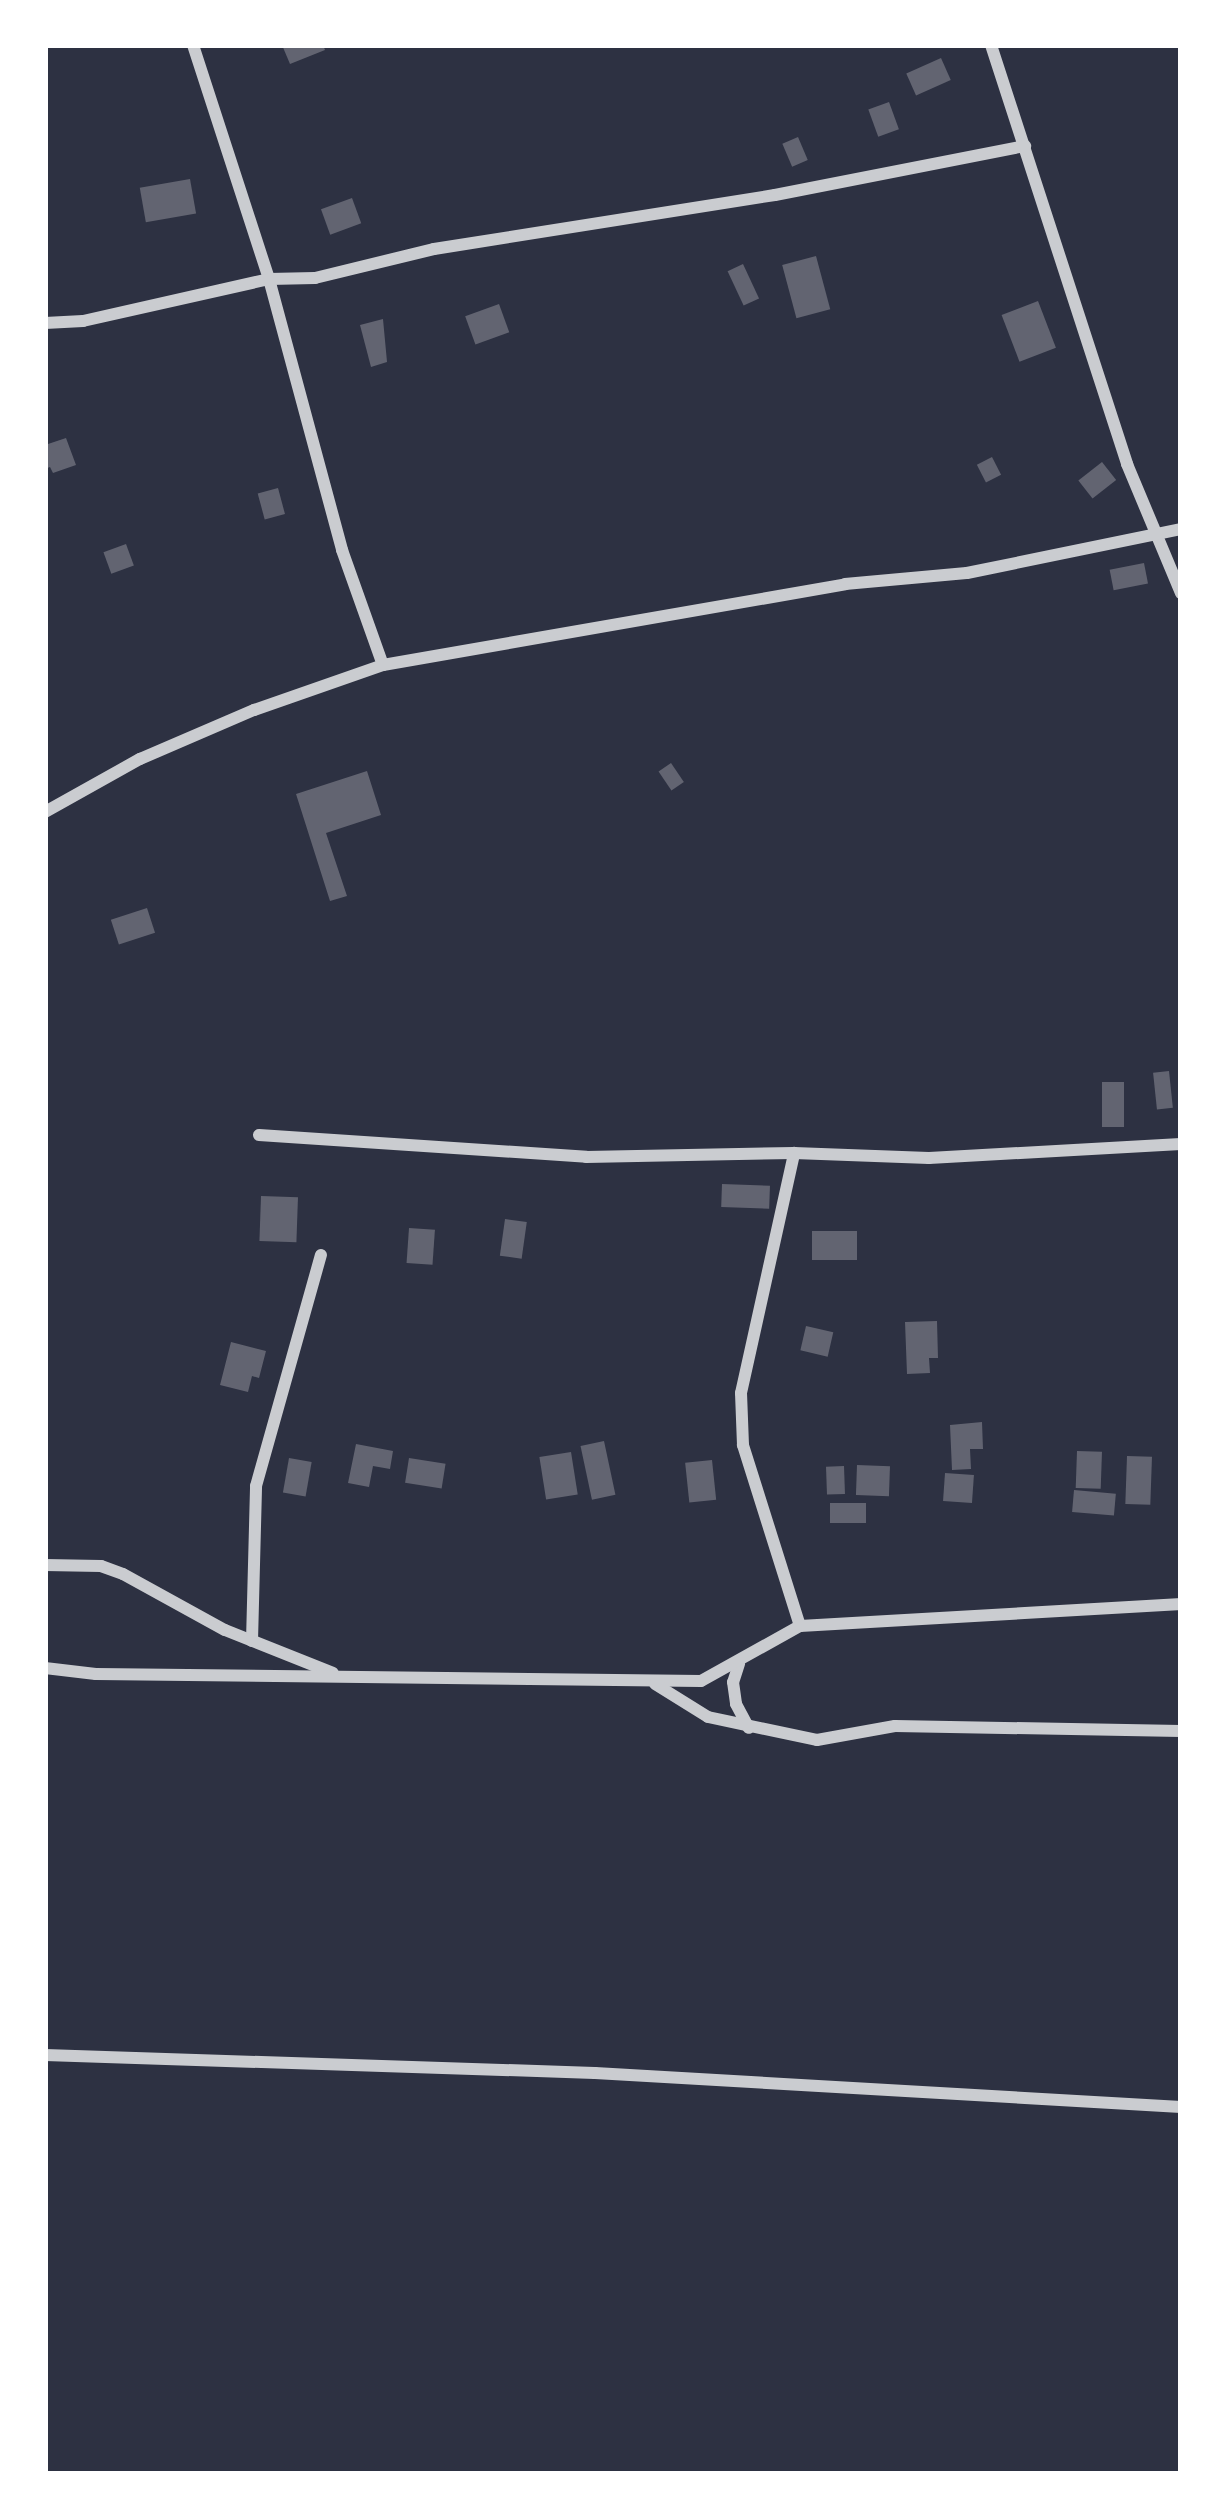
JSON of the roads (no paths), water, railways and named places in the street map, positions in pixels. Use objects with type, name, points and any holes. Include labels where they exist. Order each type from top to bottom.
[{"type":"street","points":[[193,45],[269,279],[342,550],[383,665]]},
{"type":"street","points":[[991,45],[1127,464],[1181,593]]},
{"type":"street","points":[[45,323],[129,312],[269,279],[315,278],[434,249],[776,195],[1025,146]]},
{"type":"street","points":[[45,812],[140,759],[254,710],[383,665],[845,584],[968,573],[1181,529]]},
{"type":"street","points":[[259,1135],[586,1157],[794,1153],[929,1158],[1181,1144]]},
{"type":"street","points":[[794,1153],[741,1393],[743,1445],[800,1626]]},
{"type":"street","points":[[252,1641],[256,1486],[321,1255]]},
{"type":"street","points":[[45,1565],[101,1566],[123,1574],[252,1641],[339,1676]]},
{"type":"street","points":[[45,1668],[96,1674],[655,1684],[701,1681],[740,1664],[768,1640],[800,1626],[1181,1604]]},
{"type":"street","points":[[740,1664],[733,1682],[736,1704],[749,1729]]},
{"type":"street","points":[[655,1684],[708,1717],[818,1740],[895,1726],[1181,1731]]},
{"type":"street","points":[[45,2055],[595,2073],[1181,2107]]}]
